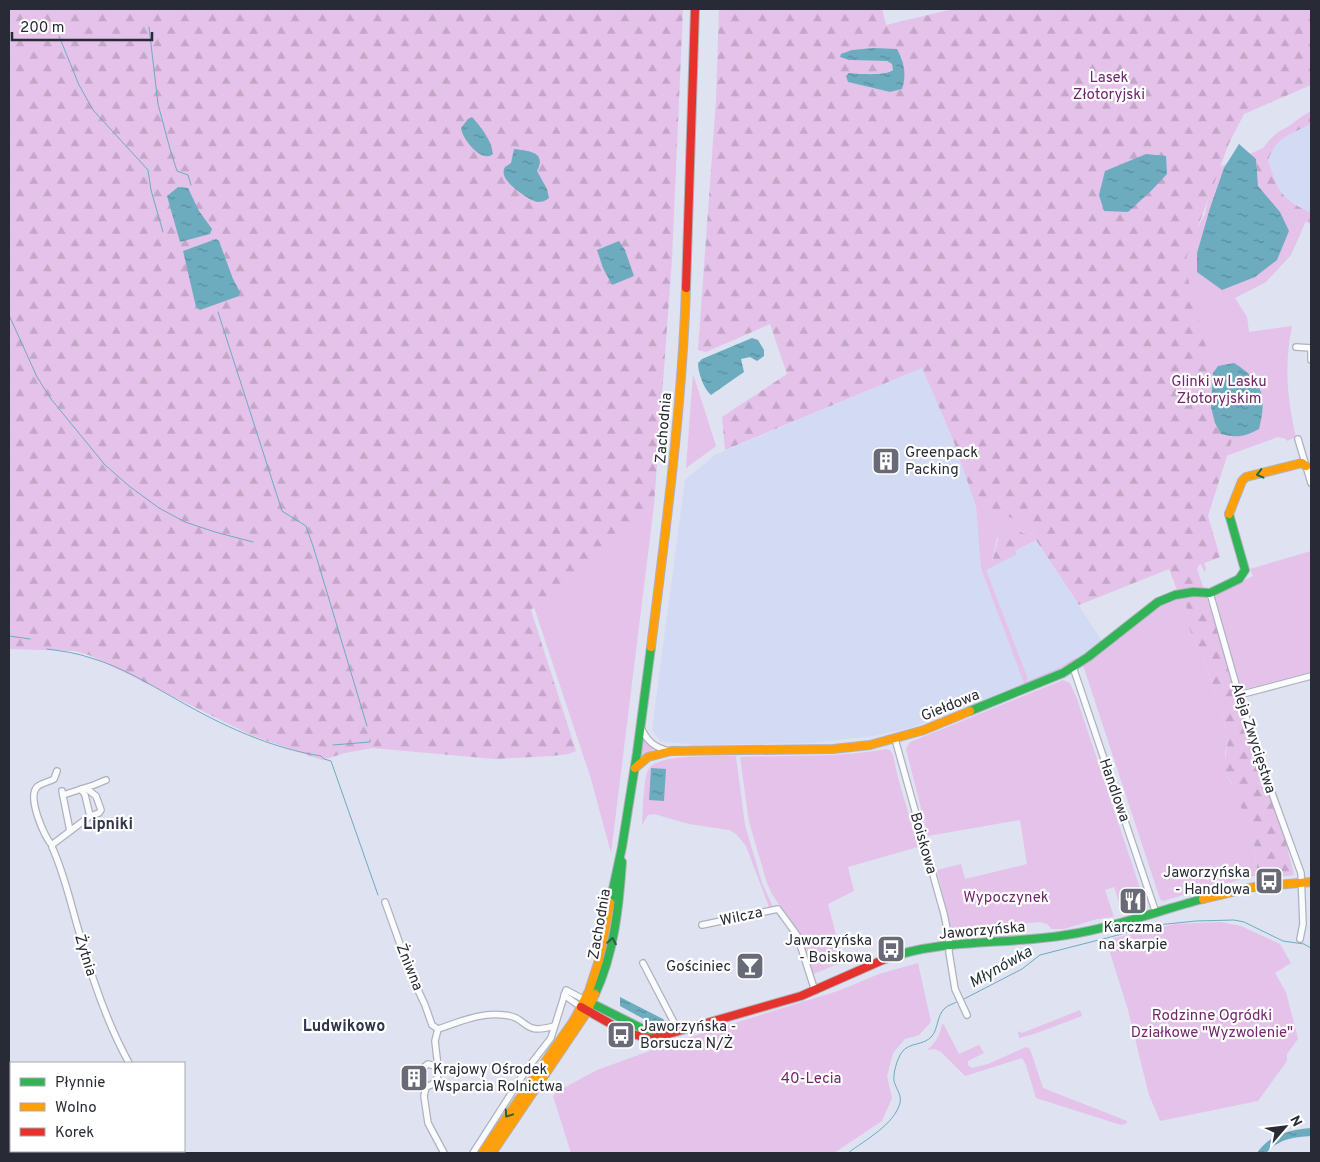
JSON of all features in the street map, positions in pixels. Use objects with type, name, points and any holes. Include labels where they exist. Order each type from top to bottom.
[{"type":"street","name":"Zachodnia","points":[[586,1006],[599,960],[622,847],[641,728],[664,554],[685,324],[695,9]]},
{"type":"street","points":[[1296,347],[1311,348],[1311,360]]},
{"type":"street","points":[[1298,439],[1311,479]]},
{"type":"street","points":[[1210,593],[1239,579],[1245,570],[1228,514],[1242,481],[1246,477],[1302,463],[1306,466]]},
{"type":"street","name":"Giełdowa","points":[[635,768],[648,757],[671,751],[833,749],[895,740],[1052,678],[1072,667],[1158,602],[1175,595],[1193,592],[1210,593]]},
{"type":"street","name":"Aleja Zwycięstwa","points":[[1210,593],[1239,695],[1261,763],[1301,873],[1303,924],[1300,939]]},
{"type":"street","name":"Handlowa","points":[[1072,667],[1156,913]]},
{"type":"street","points":[[1239,695],[1311,676]]},
{"type":"street","name":"Giełdowa","points":[[641,728],[646,738],[653,745],[671,751]]},
{"type":"street","name":"Boiskowa","points":[[895,740],[942,908],[950,946],[949,952],[953,980],[967,1016]]},
{"type":"street","name":"Żytnia","points":[[57,772],[54,779],[35,789],[34,805],[37,816],[52,844],[86,957],[111,1029],[128,1062]]},
{"type":"street","points":[[70,831],[62,793],[106,780]]},
{"type":"street","points":[[52,844],[90,816],[100,813],[102,810],[96,796],[84,788]]},
{"type":"street","points":[[84,788],[90,816]]},
{"type":"street","name":"Jaworzyńska","points":[[586,1006],[662,1036],[815,991],[859,969],[891,957],[920,950],[1063,936],[1106,928],[1196,900],[1238,890],[1266,885],[1311,882]]},
{"type":"street","name":"Żniwna","points":[[385,902],[432,1025],[438,1029]]},
{"type":"street","name":"Wilcza","points":[[702,925],[778,908],[797,935],[815,991]]},
{"type":"street","points":[[643,963],[679,1032]]},
{"type":"street","points":[[473,1153],[527,1069],[547,1045],[565,992],[586,1006]]},
{"type":"street","points":[[482,1153],[586,1006]]},
{"type":"street","points":[[492,1153],[586,1006]]},
{"type":"street","points":[[426,1087],[432,1085],[437,1080],[438,1067],[435,1041],[438,1029],[469,1018],[491,1014],[515,1018],[533,1030],[554,1026]]},
{"type":"street","points":[[438,1067],[428,1064],[424,1067],[423,1078],[426,1087],[424,1096],[428,1123],[444,1153]]},
{"type":"shaded area","points":[[1311,124],[1311,213],[1286,199],[1277,188],[1268,160],[1273,148],[1280,139]]},
{"type":"shaded area","points":[[922,368],[952,437],[976,505],[982,570],[982,568],[1036,540],[1102,641],[1068,664],[1046,675],[910,728],[874,736],[809,743],[696,745],[660,741],[652,730],[685,480],[715,455]]},
{"type":"green space","points":[[9,9],[683,9],[672,259],[654,505],[531,610],[576,751],[552,756],[495,759],[372,748],[322,760],[253,736],[89,655],[75,651],[9,649]]},
{"type":"green space","name":"Lasek Złotoryjski","points":[[719,9],[882,9],[886,25],[953,9],[1311,9],[1311,85],[1244,114],[1229,143],[1184,264],[1213,373],[1211,407],[1221,434],[1233,437],[1208,516],[1220,557],[1199,565],[1197,569],[1218,631],[1236,697],[1283,831],[1294,875],[1279,877],[1258,875],[1253,842],[1235,790],[1224,769],[1228,738],[1220,705],[1202,656],[1189,628],[1189,615],[1183,597],[1177,590],[1169,569],[1079,605],[1036,540],[992,563],[999,535],[1017,528],[1023,533],[1033,535],[1035,530],[1005,515],[976,506],[952,437],[922,368],[725,450],[722,417],[787,374],[770,324],[706,352],[698,350],[716,100]],"holes":[[[902,57],[902,89],[890,92],[848,82],[849,73],[879,74],[893,70],[892,64],[887,61],[849,60]]]},
{"type":"green space","points":[[1311,111],[1311,124],[1280,141],[1268,160],[1282,193],[1293,203],[1311,213],[1311,224],[1279,211],[1263,192],[1258,183],[1256,173],[1260,153],[1266,144],[1278,133]]},
{"type":"green space","name":"Glinki w Lasku Złotoryjskim","points":[[1268,146],[1261,176],[1273,196],[1309,214],[1291,255],[1266,282],[1235,298],[1247,317],[1249,332],[1292,326],[1287,368],[1290,409],[1296,437],[1287,441],[1278,437],[1223,457],[1196,537],[1206,569],[1204,572],[1190,534],[1137,278],[1194,234],[1205,214],[1209,195],[1203,174]]},
{"type":"green space","points":[[693,374],[716,446],[686,468]]},
{"type":"green space","points":[[654,505],[611,853],[591,779],[534,607]]},
{"type":"green space","points":[[976,505],[1005,515],[1035,530],[1034,534],[1030,534],[1017,528],[997,538],[992,562],[1015,551],[1017,554],[986,570],[1028,679],[1025,681],[1079,658],[1056,670],[1015,688],[1024,683],[981,568]]},
{"type":"green space","points":[[1311,551],[1311,672],[1241,690],[1215,596],[1222,590],[1253,576],[1250,569]]},
{"type":"green space","points":[[1183,597],[1189,615],[1189,628],[1202,656],[1220,705],[1228,738],[1225,754],[1229,780],[1235,789],[1253,842],[1258,875],[1163,901],[1160,899],[1083,665],[1163,603],[1174,598]]},
{"type":"green space","name":"Wypoczynek","points":[[1063,680],[1070,683],[1077,699],[1141,891],[1142,905],[1140,907],[1136,892],[1125,895],[1128,913],[1123,914],[1114,887],[1105,890],[1114,917],[1097,919],[1064,929],[1052,929],[1047,924],[1040,922],[951,929],[937,870],[961,864],[965,879],[1027,864],[1020,820],[928,836],[906,749],[910,742]]},
{"type":"green space","points":[[643,736],[646,742],[653,747],[652,754],[639,762]]},
{"type":"green space","points":[[890,750],[893,755],[918,847],[848,867],[854,891],[828,904],[843,962],[813,974],[798,933],[772,894],[767,883],[749,822],[740,757],[832,755]]},
{"type":"green space","points":[[736,756],[745,825],[762,883],[773,907],[769,907],[746,846],[736,834],[729,830],[689,824],[654,814],[648,815],[642,825],[646,777],[650,767],[655,763],[670,759]]},
{"type":"green space","name":"Rodzinne Ogródki Działkowe \"Wyzwolenie\"","points":[[1221,922],[1241,926],[1280,944],[1291,963],[1275,973],[1286,992],[1298,1039],[1287,1054],[1287,1061],[1258,1101],[1160,1121],[1149,1095],[1128,1010],[1106,940],[1175,924]]},
{"type":"green space","name":"40-Lecia","points":[[918,963],[931,1022],[919,1035],[905,1039],[893,1053],[887,1076],[892,1098],[882,1121],[834,1153],[571,1153],[553,1096],[558,1091],[597,1070],[680,1040],[838,991],[879,974]]},
{"type":"green space","points":[[1080,1010],[1082,1016],[1019,1038],[1018,1031],[1022,1033]]},
{"type":"green space","points":[[942,1024],[959,1054],[979,1045],[984,1053],[968,1061],[968,1065],[972,1068],[988,1064],[1026,1047],[1030,1049],[1043,1088],[1127,1121],[1127,1123],[1121,1125],[1036,1098],[1022,1058],[965,1076],[941,1052],[935,1049],[927,1050],[933,1045]]},
{"type":"water","points":[[874,48],[897,49],[904,69],[902,89],[890,92],[848,82],[846,76],[849,73],[879,74],[893,70],[892,64],[887,61],[849,60],[840,57],[841,54],[852,50]]},
{"type":"water","points":[[472,117],[486,134],[493,154],[489,156],[484,156],[473,149],[462,133],[461,128]]},
{"type":"water","points":[[1239,144],[1256,159],[1258,186],[1280,212],[1289,231],[1277,260],[1255,277],[1222,290],[1197,272],[1197,253],[1224,168]]},
{"type":"water","points":[[514,149],[531,152],[538,156],[540,160],[537,171],[547,189],[548,199],[538,202],[529,199],[518,192],[506,179],[504,169],[511,163]]},
{"type":"water","points":[[1146,154],[1166,156],[1167,174],[1128,212],[1104,211],[1099,195],[1105,171]]},
{"type":"water","points":[[178,187],[188,188],[199,211],[212,229],[210,234],[180,242],[167,196]]},
{"type":"water","points":[[216,239],[219,241],[233,279],[240,292],[239,296],[200,310],[196,307],[183,251]]},
{"type":"water","points":[[619,241],[625,250],[634,276],[612,285],[603,268],[597,250]]},
{"type":"water","points":[[752,338],[758,340],[764,350],[764,356],[757,361],[750,357],[741,359],[744,372],[711,395],[702,380],[698,363],[702,359]]},
{"type":"water","points":[[1234,363],[1257,383],[1263,408],[1259,429],[1249,434],[1237,436],[1221,434],[1215,423],[1211,407],[1213,373],[1218,366]]},
{"type":"water","points":[[651,768],[666,769],[664,801],[649,800]]},
{"type":"water","points":[[620,997],[663,1019],[666,1023],[651,1023],[620,1006]]},
{"type":"water","points":[[1311,1128],[1311,1136],[1287,1140],[1271,1148],[1266,1153],[1257,1153],[1274,1137],[1296,1130]]},
{"type":"waterway","points":[[149,27],[158,104],[177,171],[188,175],[191,185]]},
{"type":"waterway","points":[[59,36],[79,85],[93,110],[148,170],[151,190],[163,232]]},
{"type":"waterway","points":[[218,312],[282,511],[306,526],[367,726]]},
{"type":"waterway","points":[[9,315],[37,377],[51,399],[105,465],[159,508],[185,522],[253,542]]},
{"type":"waterway","points":[[9,636],[30,639]]},
{"type":"waterway","points":[[47,649],[80,655],[114,666],[210,718],[246,734],[283,747],[321,756],[331,761],[378,895]]},
{"type":"waterway","points":[[333,745],[370,742],[370,740]]},
{"type":"waterway","name":"Młynówka","points":[[962,1000],[1022,969],[1040,955],[1157,925],[1234,920],[1244,922],[1283,941],[1304,944],[1311,948]]},
{"type":"waterway","name":"Młynówka","points":[[848,1153],[878,1131],[897,1111],[900,1095],[894,1081],[894,1074],[902,1052],[929,1039],[934,1033],[942,1011],[958,1001]]},
{"type":"traffic: fast","points":[[970,711],[1063,673],[1088,657],[1158,602],[1175,595],[1193,592],[1210,593],[1239,579],[1245,570],[1229,514]]},
{"type":"traffic: fast","points":[[610,903],[622,847],[651,647]]},
{"type":"traffic: fast","points":[[595,994],[607,963],[611,946],[617,913],[622,862]]},
{"type":"traffic: fast","points":[[885,959],[929,948],[1044,938],[1083,932],[1118,924],[1203,899]]},
{"type":"traffic: fast","points":[[589,1002],[647,1031],[662,1036]]},
{"type":"traffic: slow","points":[[651,647],[677,423],[686,288]]},
{"type":"traffic: slow","points":[[1229,514],[1242,481],[1246,477],[1302,463],[1306,466]]},
{"type":"traffic: slow","points":[[635,768],[648,757],[671,751],[833,749],[870,745],[924,730],[970,711]]},
{"type":"traffic: slow","points":[[1203,899],[1254,887],[1311,882]]},
{"type":"traffic: slow","points":[[482,1153],[574,1020],[589,991],[599,960],[610,903]]},
{"type":"traffic: slow","points":[[492,1153],[587,1012],[595,994]]},
{"type":"traffic: jam","points":[[686,288],[695,9]]},
{"type":"traffic: jam","points":[[581,1007],[625,1032],[651,1039],[801,996],[885,959]]},
{"type":"place","name":"Greenpack Packing","points":[[886,461]]},
{"type":"place","name":"Jaworzyńska - Handlowa","points":[[1269,881]]},
{"type":"place","name":"Karczma na skarpie","points":[[1133,901]]},
{"type":"place","name":"Jaworzyńska - Boiskowa","points":[[891,949]]},
{"type":"place","name":"Gościniec","points":[[750,966]]},
{"type":"place","name":"Jaworzyńska - Borsucza N/Ż","points":[[621,1035]]},
{"type":"place","name":"Krajowy Ośrodek Wsparcia Rolnictwa","points":[[414,1078]]},
{"type":"district","name":"Lipniki","points":[[108,823]]},
{"type":"district","name":"Ludwikowo","points":[[344,1025]]}]
